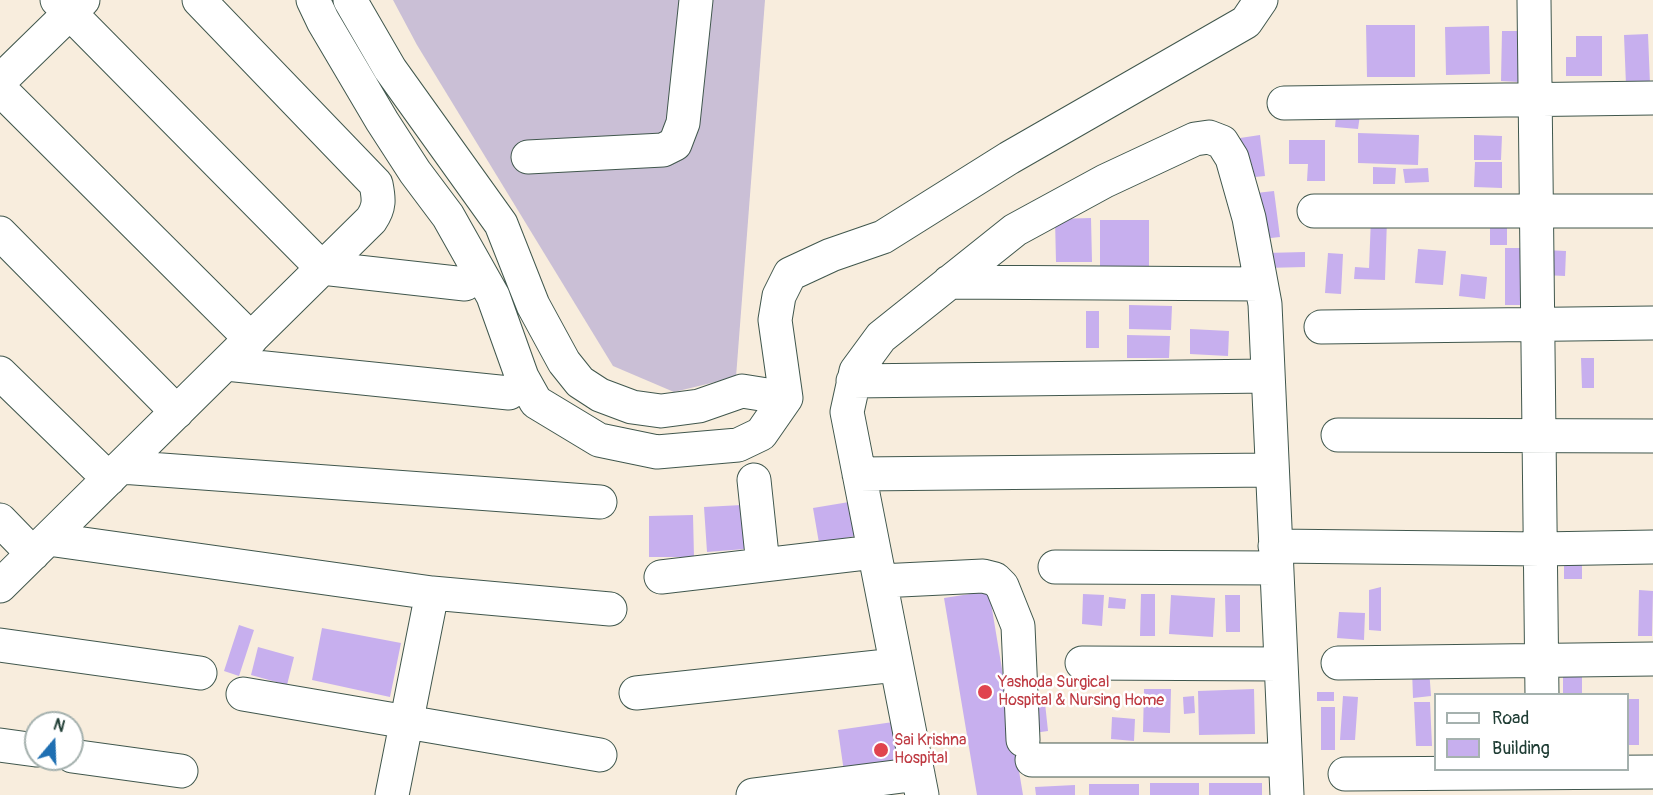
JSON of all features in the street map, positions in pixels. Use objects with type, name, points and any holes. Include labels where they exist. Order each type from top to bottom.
[{"type":"street","points":[[199,0],[376,184],[380,201]]},
{"type":"street","points":[[313,0],[323,21],[415,172],[448,216],[493,296],[522,377],[536,402],[599,441],[657,452],[738,445],[761,434],[786,398],[776,320],[779,296],[790,274],[831,255],[883,237],[1009,158],[1246,22],[1261,0]]},
{"type":"street","points":[[350,0],[390,69],[501,224],[533,305],[564,362],[580,382],[600,395],[632,407],[661,411],[699,406],[742,391],[786,398]]},
{"type":"street","points":[[528,157],[663,150],[675,144],[683,123],[696,0]]},
{"type":"street","points":[[1534,0],[1542,693]]},
{"type":"street","points":[[0,81],[70,4],[322,268],[465,284]]},
{"type":"street","points":[[0,89],[250,339]]},
{"type":"street","points":[[1284,103],[1653,98]]},
{"type":"street","points":[[753,795],[920,784],[847,412],[856,371],[880,337],[1015,230],[1105,180],[1195,139],[1209,136],[1222,142],[1232,158],[1249,218],[1261,284],[1268,376],[1287,795]]},
{"type":"street","points":[[0,586],[371,220],[380,201],[445,147]]},
{"type":"street","points":[[1314,211],[1653,211]]},
{"type":"street","points":[[0,233],[177,412]]},
{"type":"street","points":[[949,282],[1261,284]]},
{"type":"street","points":[[1321,327],[1653,323]]},
{"type":"street","points":[[225,364],[509,393]]},
{"type":"street","points":[[0,373],[115,473],[600,502]]},
{"type":"street","points":[[853,381],[1268,376]]},
{"type":"street","points":[[1338,435],[1653,436]]},
{"type":"street","points":[[859,474],[1271,470]]},
{"type":"street","points":[[754,480],[763,565]]},
{"type":"street","points":[[0,520],[41,546],[432,593],[610,609]]},
{"type":"street","points":[[1055,567],[1275,557],[1653,547]]},
{"type":"street","points":[[661,577],[763,565],[877,566],[995,579],[1002,586],[1018,626],[1027,750],[1286,760]]},
{"type":"street","points":[[392,795],[432,593]]},
{"type":"street","points":[[0,645],[200,673]]},
{"type":"street","points":[[1338,663],[1653,659]]},
{"type":"street","points":[[1082,663],[1280,663]]},
{"type":"street","points":[[636,693],[896,665]]},
{"type":"street","points":[[243,694],[406,724],[600,755]]},
{"type":"street","points":[[0,745],[24,748]]},
{"type":"street","points":[[84,758],[181,771]]},
{"type":"street","points":[[1345,774],[1543,779],[1653,772]]},
{"type":"shaded area","points":[[393,0],[765,0],[736,377],[674,392],[613,366],[417,45]]},
{"type":"building","points":[[1366,25],[1415,25],[1415,77],[1367,77]]},
{"type":"building","points":[[1489,26],[1490,74],[1446,75],[1445,27]]},
{"type":"building","points":[[1502,31],[1520,31],[1519,82],[1501,81]]},
{"type":"building","points":[[1648,34],[1650,84],[1626,85],[1624,35]]},
{"type":"building","points":[[1576,36],[1602,36],[1602,76],[1566,76],[1566,57],[1576,57]]},
{"type":"building","points":[[1337,106],[1361,108],[1358,129],[1335,127]]},
{"type":"building","points":[[1358,133],[1419,135],[1418,165],[1358,163]]},
{"type":"building","points":[[1260,135],[1265,176],[1245,178],[1240,138]]},
{"type":"building","points":[[1474,135],[1502,136],[1501,160],[1474,160]]},
{"type":"building","points":[[1289,140],[1325,140],[1325,181],[1307,181],[1308,164],[1289,164]]},
{"type":"building","points":[[1475,162],[1502,162],[1502,188],[1474,187]]},
{"type":"building","points":[[1373,167],[1396,168],[1395,184],[1373,184]]},
{"type":"building","points":[[1428,168],[1429,182],[1405,183],[1403,169]]},
{"type":"building","points":[[1274,191],[1280,237],[1262,239],[1256,193]]},
{"type":"building","points":[[1091,218],[1092,262],[1056,262],[1055,219]]},
{"type":"building","points":[[1371,218],[1387,219],[1385,280],[1354,279],[1355,267],[1369,268]]},
{"type":"building","points":[[1490,218],[1507,218],[1507,245],[1490,245]]},
{"type":"building","points":[[1100,220],[1149,220],[1149,268],[1100,267]]},
{"type":"building","points":[[1505,248],[1521,248],[1521,305],[1505,305]]},
{"type":"building","points":[[1418,249],[1446,251],[1443,285],[1415,283]]},
{"type":"building","points":[[1545,250],[1566,251],[1565,276],[1544,275]]},
{"type":"building","points":[[1305,252],[1305,267],[1265,268],[1265,253]]},
{"type":"building","points":[[1328,253],[1343,254],[1341,294],[1325,293]]},
{"type":"building","points":[[1461,274],[1487,277],[1485,299],[1459,296]]},
{"type":"building","points":[[1129,305],[1172,306],[1171,330],[1129,329]]},
{"type":"building","points":[[1086,311],[1099,311],[1099,348],[1086,348]]},
{"type":"building","points":[[1190,329],[1229,331],[1228,356],[1190,354]]},
{"type":"building","points":[[1127,335],[1170,336],[1169,358],[1127,358]]},
{"type":"building","points":[[1581,358],[1594,358],[1594,388],[1582,388]]},
{"type":"building","points":[[855,501],[861,535],[819,543],[813,508]]},
{"type":"building","points":[[742,505],[745,549],[707,552],[704,507]]},
{"type":"building","points":[[693,515],[694,557],[649,557],[649,516]]},
{"type":"building","points":[[1564,559],[1582,559],[1582,579],[1564,579]]},
{"type":"building","points":[[1381,587],[1381,631],[1369,630],[1369,590]]},
{"type":"building","points":[[1639,590],[1653,591],[1652,636],[1638,636]]},
{"type":"building","points":[[989,591],[1023,795],[977,795],[944,598]]},
{"type":"building","points":[[1083,594],[1104,595],[1102,626],[1082,624]]},
{"type":"building","points":[[1141,594],[1155,594],[1155,636],[1140,636]]},
{"type":"building","points":[[1171,595],[1215,598],[1213,637],[1169,634]]},
{"type":"building","points":[[1225,595],[1240,595],[1240,632],[1226,632]]},
{"type":"building","points":[[1109,597],[1126,599],[1125,609],[1108,608]]},
{"type":"building","points":[[1339,612],[1365,613],[1364,640],[1337,638]]},
{"type":"building","points":[[239,625],[254,630],[239,676],[224,671]]},
{"type":"building","points":[[322,628],[401,643],[390,697],[312,680]]},
{"type":"building","points":[[258,647],[294,657],[287,685],[251,675]]},
{"type":"building","points":[[1429,668],[1431,696],[1413,698],[1412,670]]},
{"type":"building","points":[[1563,668],[1582,669],[1582,693],[1563,693]]},
{"type":"building","points":[[1144,689],[1171,689],[1170,733],[1143,732]]},
{"type":"building","points":[[1254,689],[1255,734],[1199,735],[1198,691]]},
{"type":"building","points":[[1317,692],[1334,692],[1334,701],[1317,701]]},
{"type":"building","points":[[1194,696],[1195,713],[1184,714],[1183,697]]},
{"type":"building","points":[[1343,696],[1358,697],[1355,740],[1340,740]]},
{"type":"building","points":[[1629,699],[1639,699],[1639,745],[1629,745]]},
{"type":"building","points":[[1414,702],[1430,702],[1432,746],[1416,746]]},
{"type":"building","points":[[1045,703],[1048,731],[1034,733],[1031,705]]},
{"type":"building","points":[[1321,707],[1335,707],[1335,750],[1321,750]]},
{"type":"building","points":[[1112,717],[1135,719],[1134,741],[1111,739]]},
{"type":"building","points":[[900,721],[907,770],[845,779],[838,730]]},
{"type":"building","points":[[1150,783],[1199,783],[1199,795],[1150,795]]},
{"type":"building","points":[[1209,783],[1262,783],[1262,795],[1209,795]]},
{"type":"building","points":[[1089,784],[1139,784],[1139,795],[1089,795]]},
{"type":"building","points":[[1075,785],[1075,795],[1036,795],[1035,787]]},
{"type":"place","name":"Yashoda Surgical Hospital & Nursing Home","points":[[985,692]]},
{"type":"place","name":"Sai Krishna Hospital","points":[[881,750]]}]
